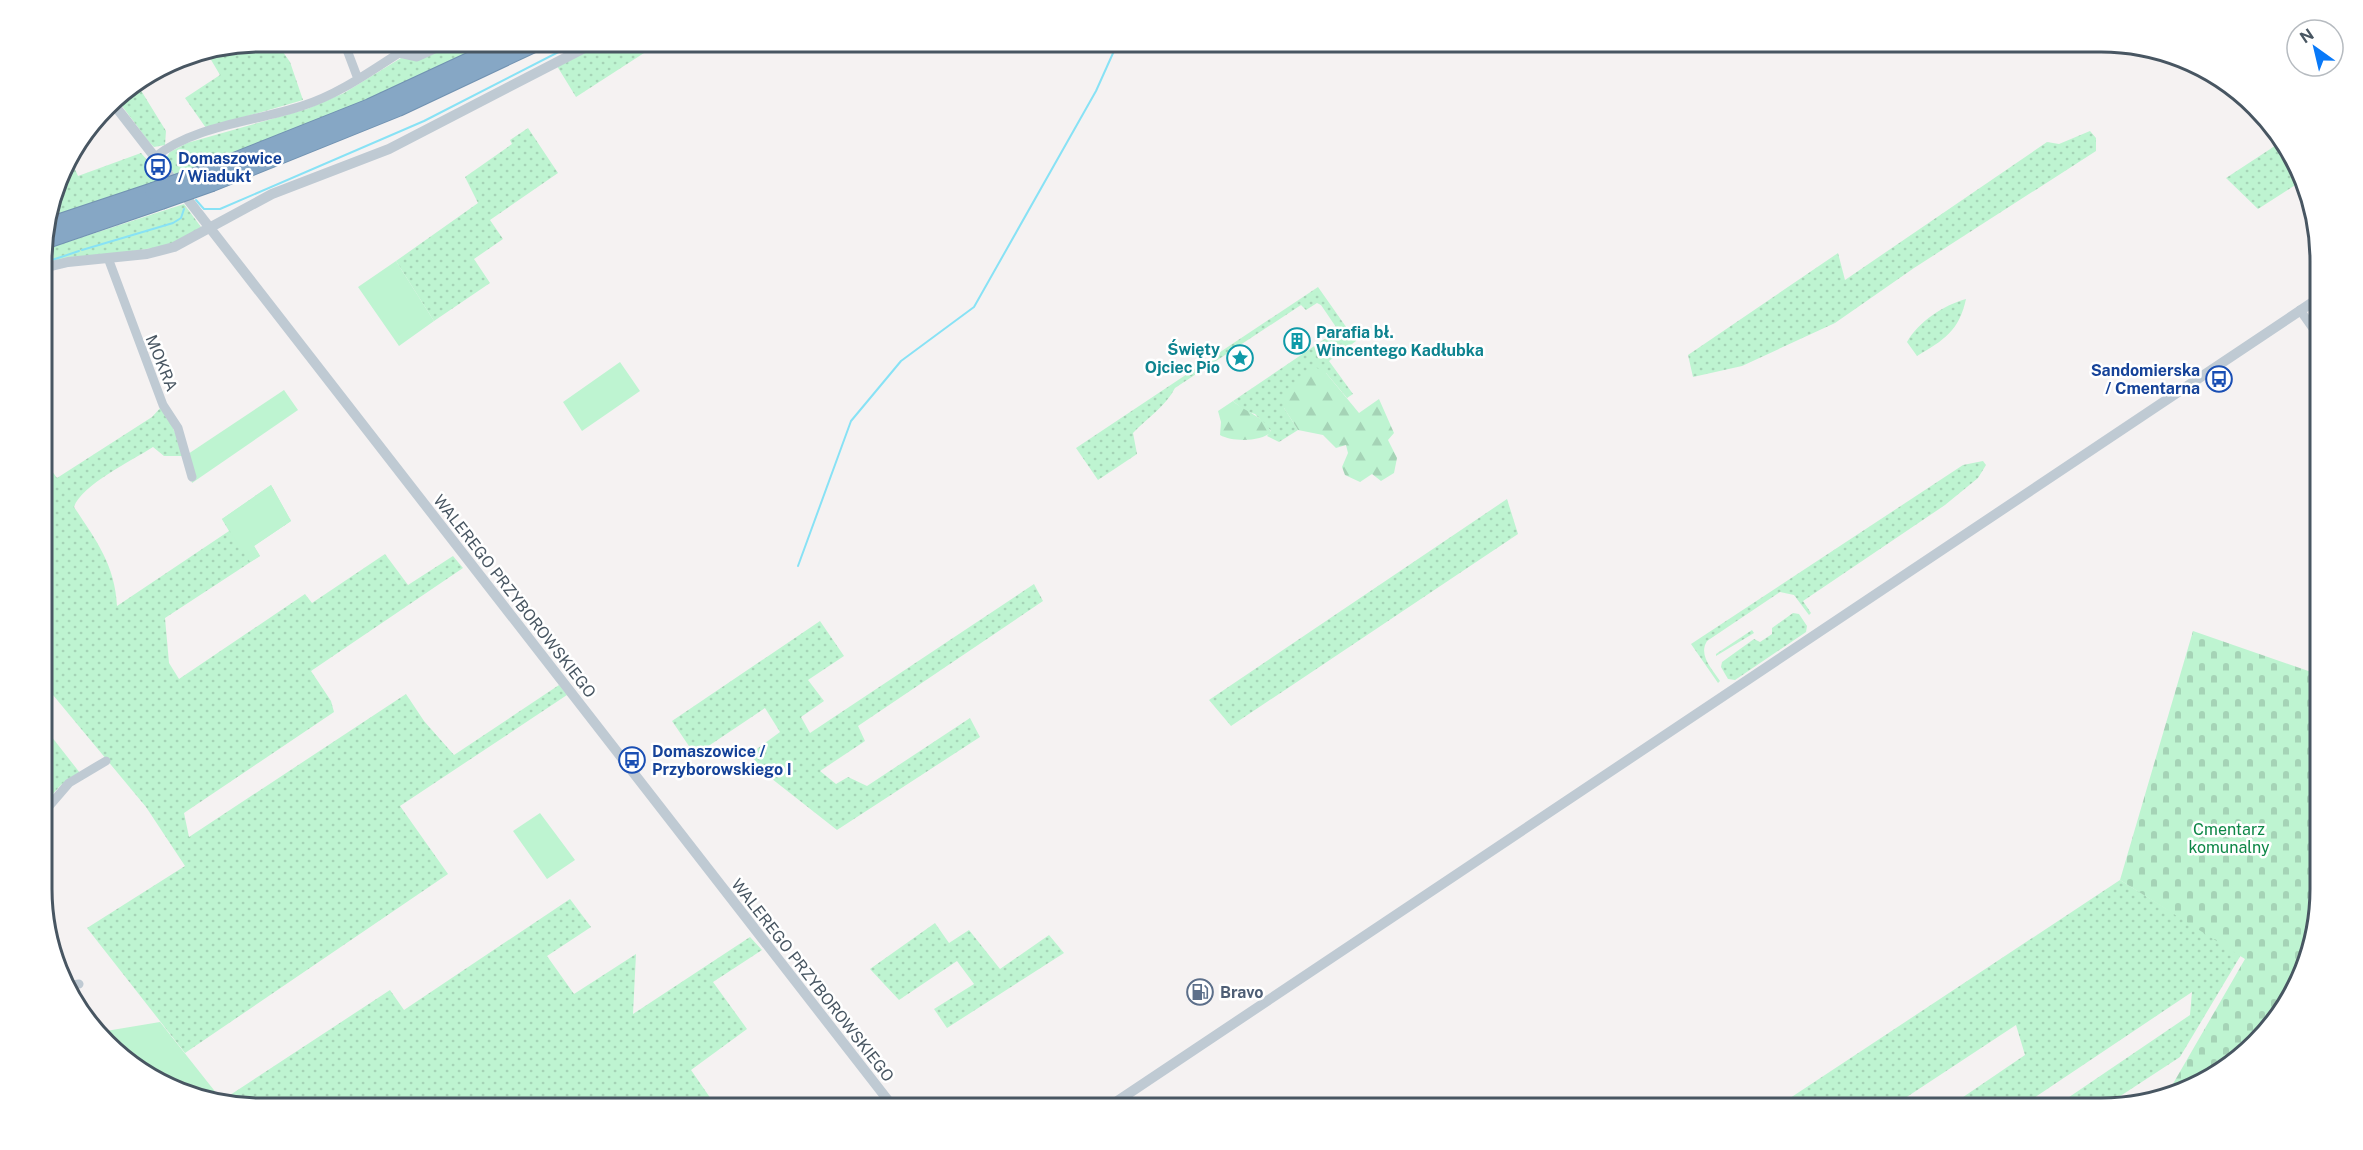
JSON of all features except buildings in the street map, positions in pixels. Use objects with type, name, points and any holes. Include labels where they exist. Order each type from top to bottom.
[{"type":"highway","points":[[208,178],[488,52]]},
{"type":"highway","points":[[54,236],[388,112],[517,52]]},
{"type":"highway","points":[[56,224],[157,196]]},
{"type":"street","points":[[348,52],[358,79]]},
{"type":"street","points":[[155,157],[192,137],[303,106],[358,79],[399,53],[417,57],[428,52]]},
{"type":"street","points":[[53,266],[166,250],[211,229],[280,191],[389,149],[577,52]]},
{"type":"street","name":"WALEREGO PRZYBOROWSKIEGO","points":[[118,110],[886,1098]]},
{"type":"street","name":"MOKRA","points":[[108,258],[163,405],[178,428],[192,477]]},
{"type":"street","points":[[1123,1098],[2310,304]]},
{"type":"street","points":[[2300,310],[2310,324]]},
{"type":"street","points":[[52,803],[69,783],[106,761]]},
{"type":"green space","points":[[283,52],[290,62],[303,100],[206,128],[185,98],[220,75],[211,60],[234,54]]},
{"type":"green space","points":[[437,52],[473,52],[356,106],[176,176],[164,161],[170,152],[187,143],[307,109],[344,93],[401,58],[418,60]]},
{"type":"green space","points":[[584,52],[646,52],[576,97],[557,66]]},
{"type":"green space","points":[[141,91],[166,131],[165,145],[154,147],[122,106]]},
{"type":"green space","points":[[528,128],[558,173],[490,220],[503,239],[474,259],[490,283],[434,321],[396,261],[478,203],[465,177],[512,144],[510,140]]},
{"type":"green space","points":[[2090,131],[2096,138],[2096,151],[1914,268],[1835,323],[1742,366],[1693,377],[1688,355],[1838,253],[1845,280],[2047,142],[2059,144]]},
{"type":"green space","points":[[2275,146],[2295,185],[2258,209],[2226,178]]},
{"type":"green space","points":[[141,153],[165,180],[58,215],[68,182],[75,169],[78,176]]},
{"type":"green space","points":[[184,204],[201,227],[172,245],[53,263],[53,247]]},
{"type":"green space","points":[[396,261],[434,321],[399,346],[358,287]]},
{"type":"green space","points":[[1318,287],[1356,341],[1329,361],[1353,394],[1347,398],[1326,373],[1284,408],[1298,430],[1279,442],[1267,436],[1271,431],[1255,414],[1245,411],[1233,401],[1338,330],[1321,305],[1317,303],[1306,310],[1301,305],[1175,388],[1161,406],[1133,433],[1137,454],[1098,480],[1076,448]]},
{"type":"green space","points":[[1966,299],[1959,319],[1949,334],[1917,356],[1907,342],[1918,327],[1949,305]]},
{"type":"green space","points":[[620,362],[640,391],[582,431],[563,402]]},
{"type":"green space","points":[[1315,367],[1326,373],[1359,413],[1379,399],[1394,433],[1388,440],[1397,458],[1394,473],[1381,481],[1372,474],[1360,482],[1345,475],[1342,467],[1348,453],[1346,445],[1336,448],[1323,435],[1298,430],[1284,408],[1281,396]]},
{"type":"green space","points":[[284,390],[298,410],[192,483],[185,456]]},
{"type":"green space","points":[[1233,401],[1264,422],[1271,432],[1260,438],[1246,440],[1220,435],[1221,422],[1218,411]]},
{"type":"green space","points":[[163,405],[185,456],[164,456],[153,447],[86,490],[74,507],[97,542],[108,565],[113,578],[117,606],[229,531],[222,519],[271,485],[291,521],[254,546],[260,556],[165,618],[169,663],[179,679],[305,594],[312,603],[385,554],[408,585],[453,556],[463,568],[311,671],[331,701],[334,712],[184,813],[189,837],[406,694],[424,721],[454,755],[559,685],[567,695],[400,806],[448,874],[185,1053],[87,928],[185,866],[146,807],[52,694],[53,472],[57,478],[152,417]]},
{"type":"green space","points":[[1983,461],[1986,465],[1978,478],[1945,505],[1803,601],[1811,613],[1809,615],[1794,595],[1780,592],[1707,641],[1705,657],[1720,681],[1718,683],[1691,644],[1963,465]]},
{"type":"green space","points":[[271,485],[291,521],[254,546],[260,556],[250,562],[222,519]]},
{"type":"green space","points":[[1507,499],[1518,534],[1231,726],[1209,700]]},
{"type":"green space","points":[[1034,584],[1043,601],[858,726],[865,741],[820,771],[836,784],[848,777],[867,786],[970,718],[980,737],[837,830],[767,775],[750,754],[780,732],[765,708],[695,755],[672,721],[820,621],[844,656],[808,680],[824,701],[801,717],[810,733]]},
{"type":"green space","points":[[1793,613],[1799,614],[1807,626],[1806,632],[1735,680],[1728,679],[1721,667],[1722,662],[1754,639],[1760,642],[1772,634],[1772,628]]},
{"type":"green space","points":[[1752,630],[1754,633],[1716,656],[1716,654]]},
{"type":"green space","name":"Cmentarz komunalny","points":[[2193,631],[2310,672],[2309,916],[2299,956],[2289,981],[2259,1026],[2239,1046],[2218,1062],[2194,1076],[2173,1085],[2245,959],[2120,880]]},
{"type":"green space","points":[[52,738],[80,773],[63,783],[52,795]]},
{"type":"green space","points":[[540,813],[575,860],[547,879],[513,831]]},
{"type":"green space","points":[[2120,880],[2241,955],[2180,1057],[2120,1096],[2069,1097],[2190,1015],[2192,992],[2035,1097],[1963,1097],[2025,1055],[2016,1025],[1907,1097],[1791,1097]]},
{"type":"green space","points":[[570,899],[591,927],[547,956],[574,994],[636,954],[633,1014],[750,937],[762,950],[713,982],[747,1029],[691,1070],[710,1098],[262,1098],[230,1095],[390,990],[404,1010]]},
{"type":"green space","points":[[935,923],[949,943],[969,930],[1000,969],[1049,935],[1064,953],[947,1028],[934,1009],[974,984],[957,961],[899,1000],[870,969]]},
{"type":"green space","points":[[160,1022],[215,1092],[169,1076],[145,1062],[109,1031]]},
{"type":"waterway","points":[[196,200],[204,209],[220,209],[424,121],[559,52]]},
{"type":"waterway","points":[[798,566],[851,421],[901,361],[974,307],[1096,91],[1114,52]]},
{"type":"waterway","points":[[82,250],[173,223],[181,218],[184,209]]},
{"type":"waterway","points":[[53,260],[79,251]]},
{"type":"place","name":"Domaszowice / Wiadukt","points":[[158,167]]},
{"type":"place","name":"Parafia bł. Wincentego Kadłubka","points":[[1297,341]]},
{"type":"place","name":"Święty Ojciec Pio","points":[[1240,358]]},
{"type":"place","name":"Sandomierska / Cmentarna","points":[[2219,379]]},
{"type":"place","name":"Domaszowice / Przyborowskiego I","points":[[632,760]]},
{"type":"place","name":"Bravo","points":[[1200,992]]}]
